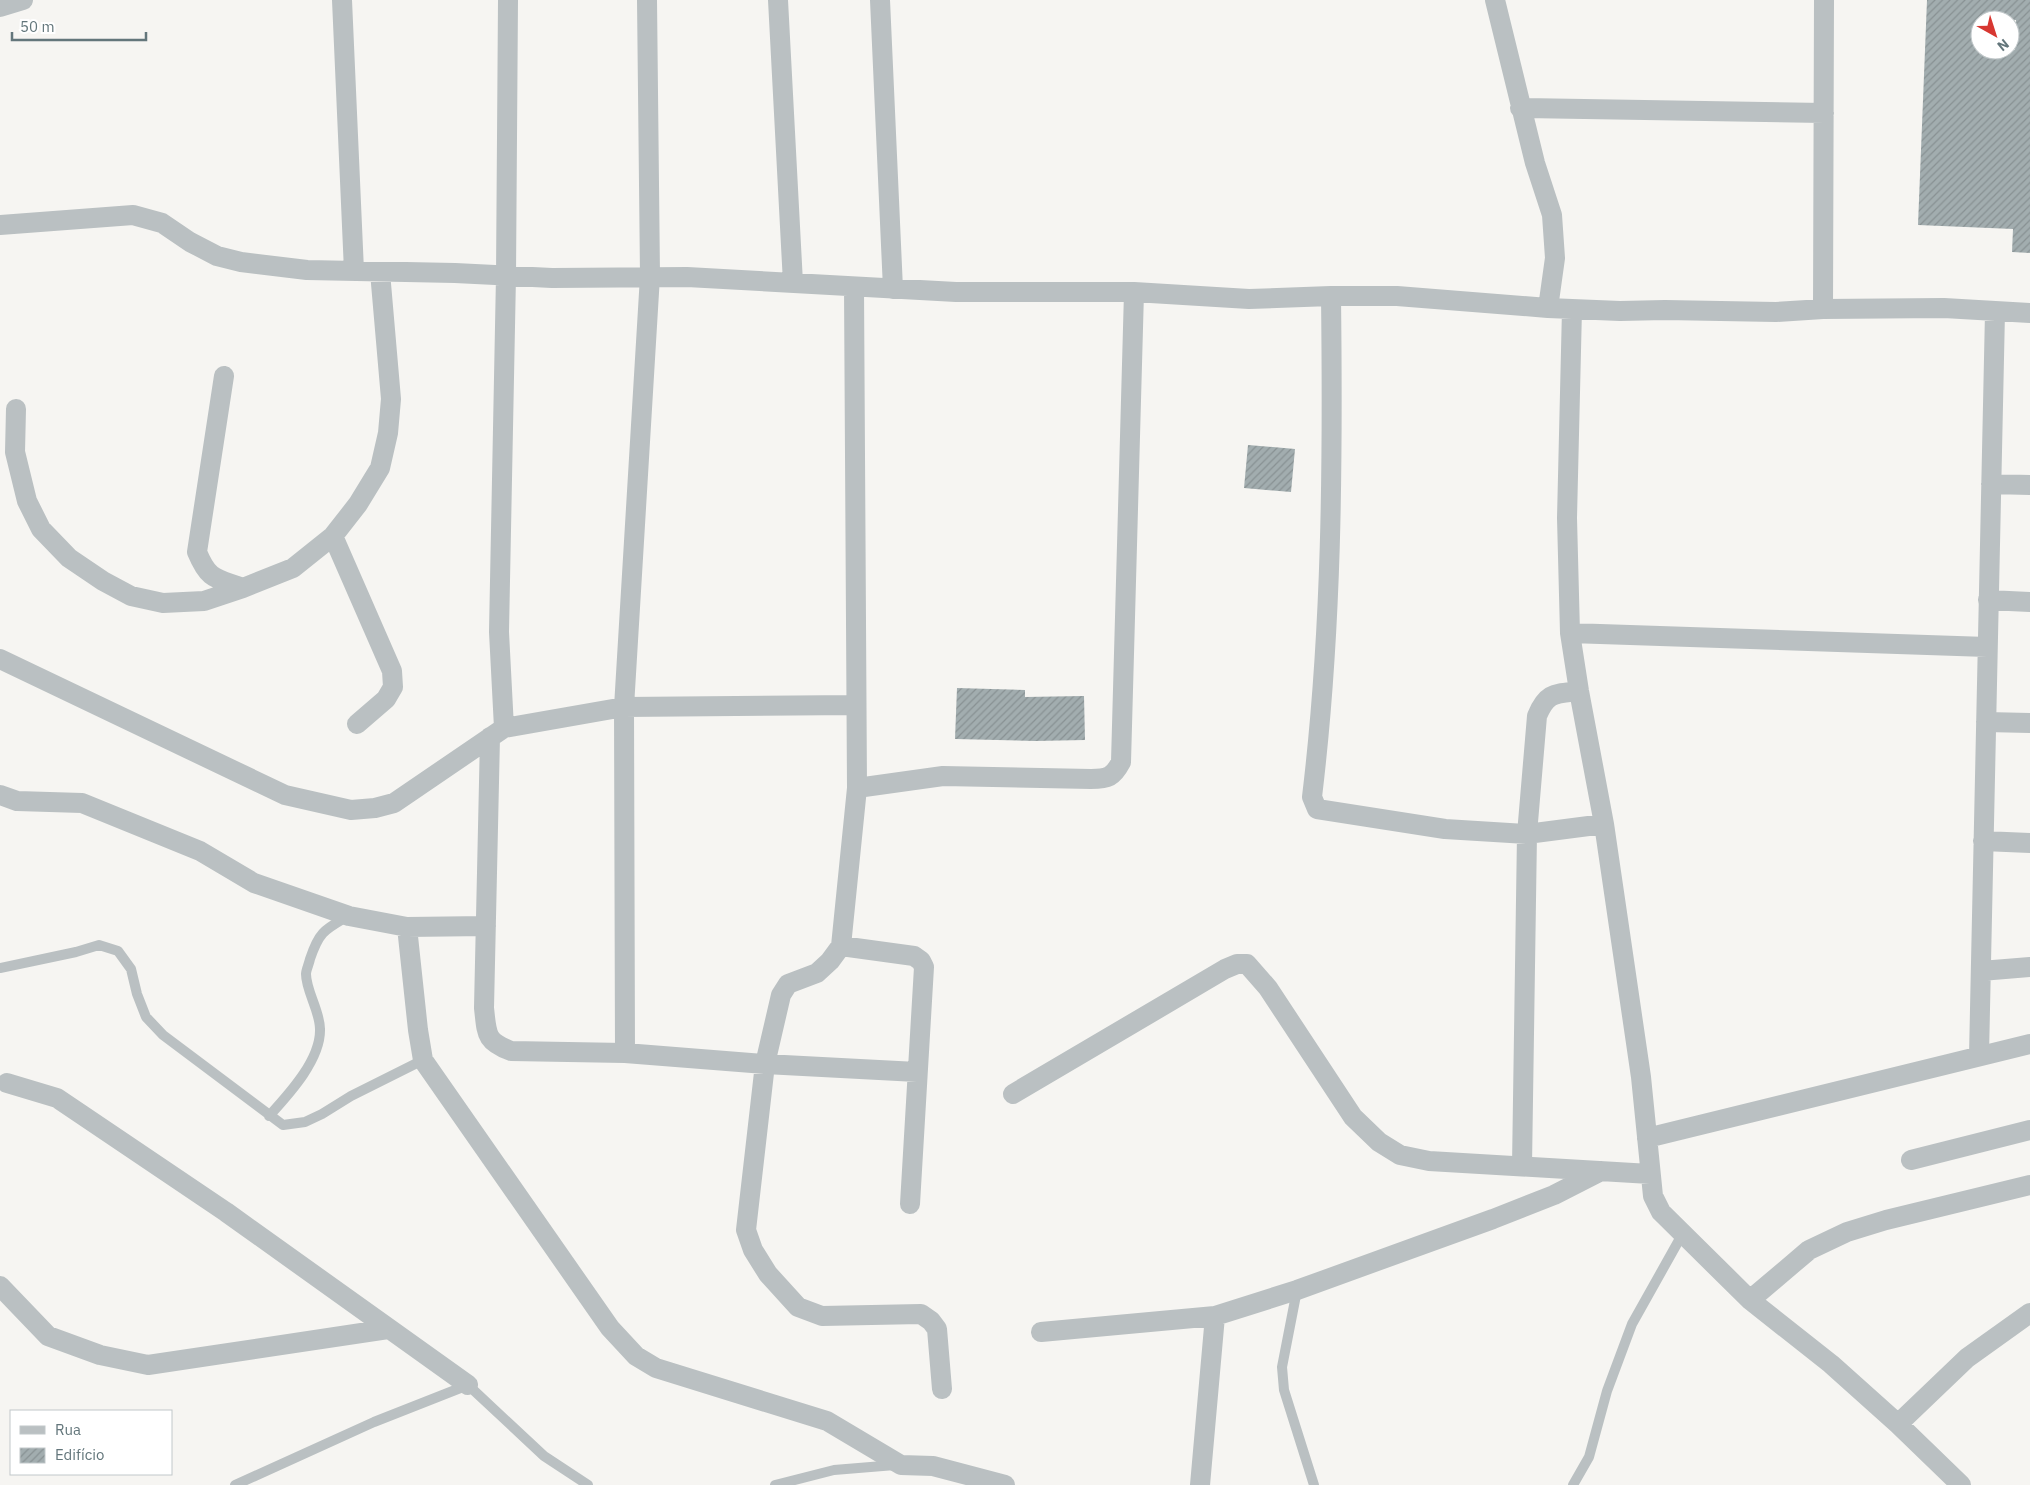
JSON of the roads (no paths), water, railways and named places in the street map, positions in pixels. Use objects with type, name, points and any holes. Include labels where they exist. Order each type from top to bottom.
[{"type":"street","points":[[0,7],[23,0]]},
{"type":"street","points":[[342,0],[354,271]]},
{"type":"street","points":[[508,0],[506,276],[497,732],[486,926],[484,1008],[487,1032],[496,1045],[511,1051],[625,1053],[765,1064],[917,1072]]},
{"type":"street","points":[[625,1053],[624,707],[650,276],[647,0]]},
{"type":"street","points":[[778,0],[793,283]]},
{"type":"street","points":[[880,0],[893,289]]},
{"type":"street","points":[[1495,0],[1520,108],[1552,215],[1555,239],[1548,308]]},
{"type":"street","points":[[1823,309],[1824,0]]},
{"type":"street","points":[[1520,108],[1824,113]]},
{"type":"street","points":[[0,225],[132,215],[162,223],[190,242],[216,256],[307,270],[552,278],[650,276],[956,292],[1134,292],[1249,299],[1331,296],[1444,299],[1572,309],[1776,312],[1823,309],[1944,308],[2030,313]]},
{"type":"street","points":[[16,409],[15,452],[28,501],[41,530],[69,558],[103,581],[131,596],[163,603],[204,601],[243,588],[293,568],[333,536],[358,504],[380,468],[388,434],[391,399],[380,272]]},
{"type":"street","points":[[854,288],[857,788],[841,946],[817,974],[788,984],[781,995],[765,1064],[746,1230],[752,1250],[768,1274],[798,1307],[822,1316],[921,1314],[931,1321],[937,1329],[942,1389]]},
{"type":"street","points":[[857,788],[944,776],[1106,779],[1115,772],[1121,762],[1134,292]]},
{"type":"street","points":[[1331,296],[1330,548],[1320,728],[1312,797],[1314,804],[1317,809],[1445,829],[1527,834],[1604,824]]},
{"type":"street","points":[[1572,309],[1568,518],[1570,633],[1604,824],[1642,1077],[1653,1196],[1662,1212],[1750,1300],[1831,1364],[1898,1424],[1961,1485]]},
{"type":"street","points":[[1979,1056],[1995,312]]},
{"type":"street","points":[[224,376],[197,552],[202,566],[212,577],[243,588]]},
{"type":"street","points":[[1991,484],[2030,485]]},
{"type":"street","points":[[333,536],[392,671],[392,687],[386,699],[357,724]]},
{"type":"street","points":[[1988,600],[2030,602]]},
{"type":"street","points":[[1570,633],[1987,647]]},
{"type":"street","points":[[0,659],[285,795],[351,810],[375,808],[394,803],[497,732],[624,707],[856,705]]},
{"type":"street","points":[[1522,1166],[1527,834],[1537,716],[1543,702],[1551,695],[1579,691]]},
{"type":"street","points":[[1986,722],[2030,723]]},
{"type":"street","points":[[0,795],[17,800],[82,803],[200,851],[254,883],[349,916],[407,927],[486,926]]},
{"type":"street","points":[[1983,841],[2030,843]]},
{"type":"street","points":[[407,927],[418,1030],[424,1060],[610,1328],[636,1356],[656,1368],[828,1420],[901,1464],[933,1466],[1005,1485]]},
{"type":"street","points":[[841,946],[914,956],[921,961],[924,967],[910,1204]]},
{"type":"street","points":[[1014,1094],[1226,969],[1237,964],[1248,964],[1268,988],[1353,1117],[1379,1142],[1400,1155],[1429,1161],[1650,1174]]},
{"type":"street","points":[[1980,971],[2030,966]]},
{"type":"street","points":[[1647,1138],[2030,1044]]},
{"type":"street","points":[[7,1083],[58,1098],[226,1212],[388,1330],[468,1385]]},
{"type":"street","points":[[1911,1160],[2030,1130]]},
{"type":"street","points":[[1040,1332],[1215,1316],[1297,1290],[1554,1195],[1603,1170]]},
{"type":"street","points":[[1750,1300],[1809,1250],[1847,1232],[1886,1220],[2030,1186]]},
{"type":"street","points":[[0,1286],[48,1336],[100,1355],[148,1365],[388,1330]]},
{"type":"street","points":[[1200,1485],[1215,1316]]},
{"type":"street","points":[[1898,1424],[1967,1358],[2028,1318]]},
{"type":"lane","points":[[270,1116],[302,1078],[317,1046],[320,1030],[317,1011],[306,974],[316,941],[325,930],[349,916]]},
{"type":"lane","points":[[0,968],[76,952],[99,945],[118,951],[130,969],[146,1017],[163,1035],[283,1125],[305,1122],[351,1096],[424,1060]]},
{"type":"lane","points":[[1574,1485],[1589,1457],[1607,1391],[1632,1324],[1683,1233]]},
{"type":"lane","points":[[1297,1290],[1282,1368],[1284,1390],[1314,1485]]},
{"type":"lane","points":[[235,1485],[374,1422],[468,1385],[544,1456],[588,1485]]},
{"type":"lane","points":[[775,1485],[834,1470],[901,1464]]}]
